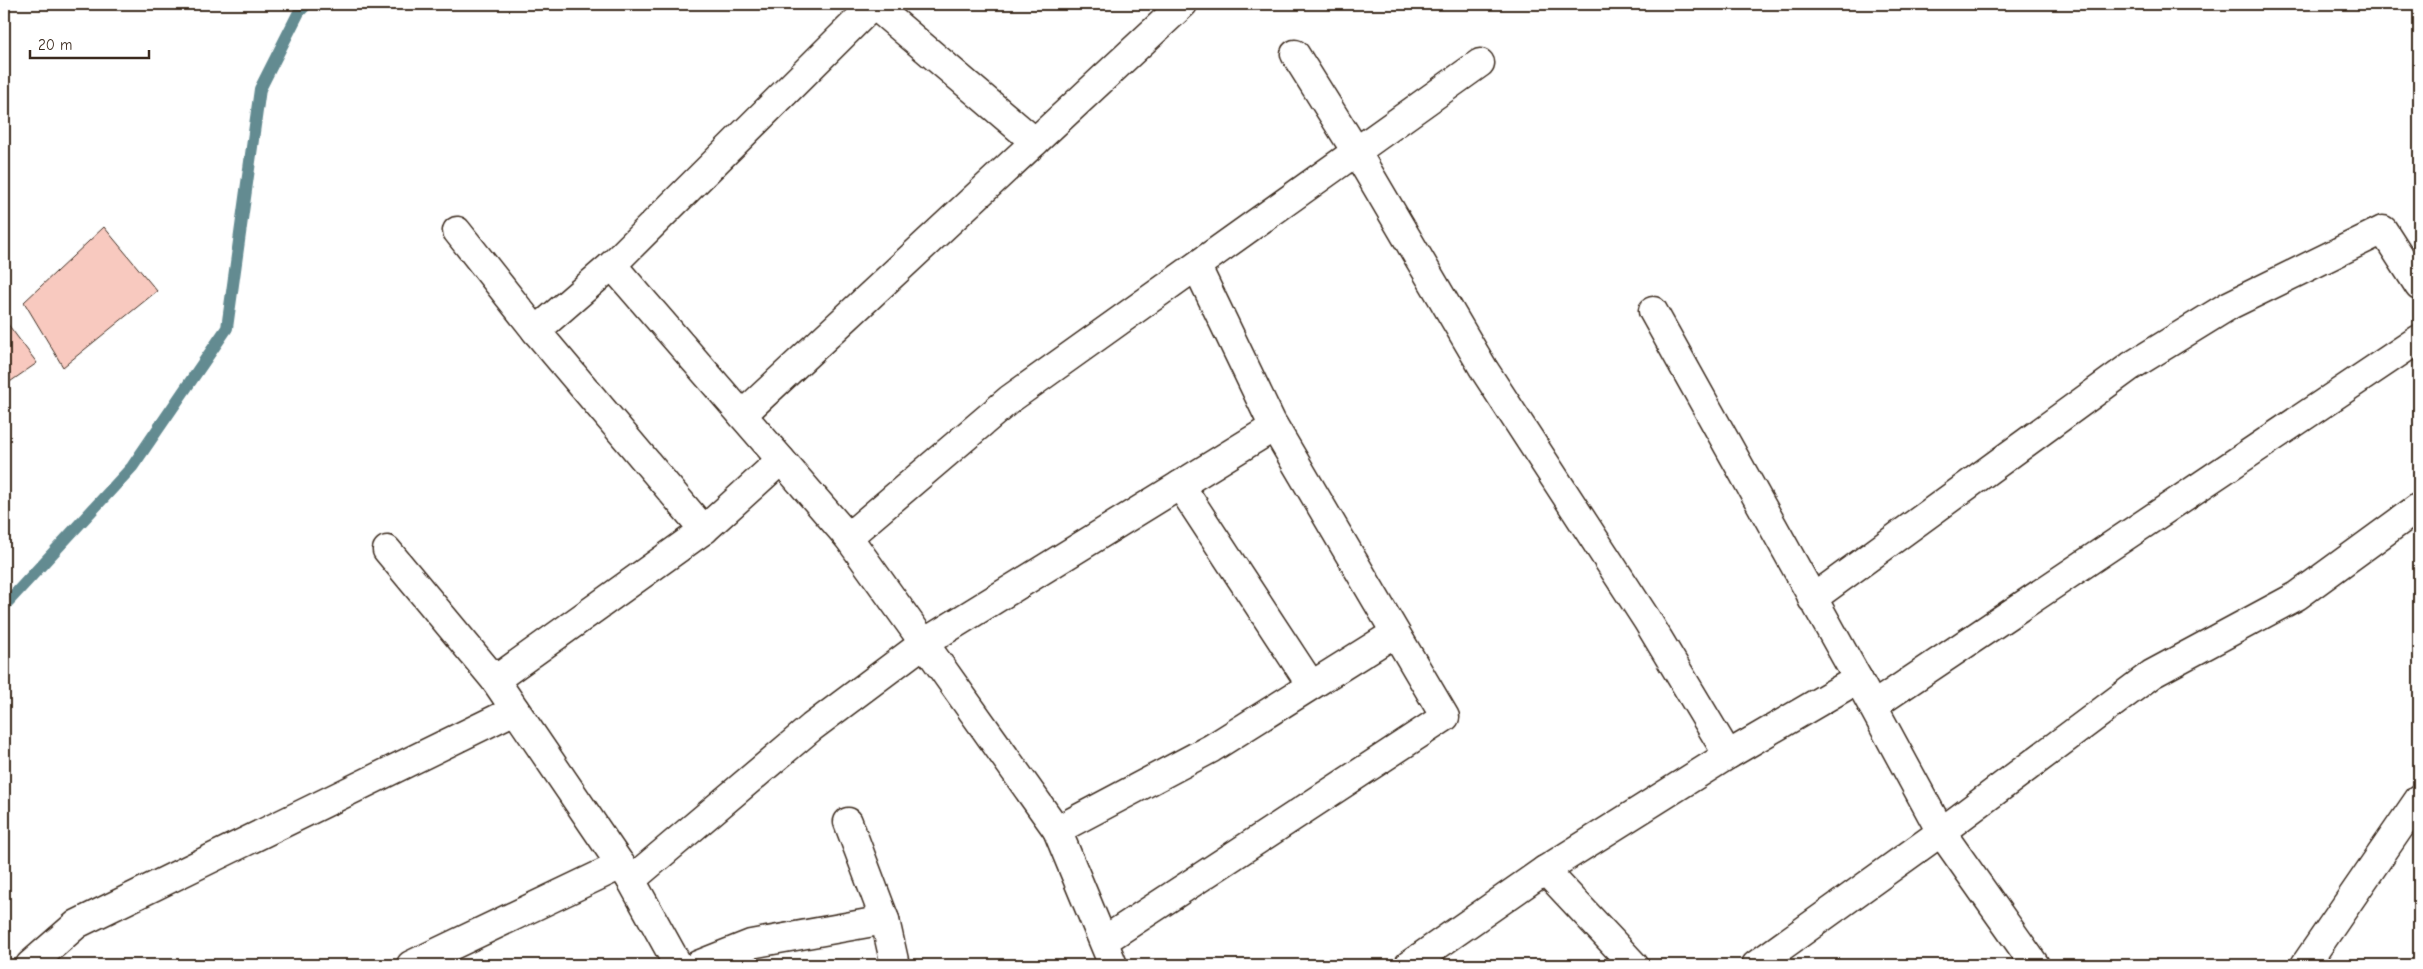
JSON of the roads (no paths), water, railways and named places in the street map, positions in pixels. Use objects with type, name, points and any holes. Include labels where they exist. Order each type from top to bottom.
[{"type":"street","points":[[536,331],[612,265],[873,4],[1035,142]]},
{"type":"street","points":[[742,415],[1183,4]]},
{"type":"street","points":[[1295,54],[1357,153],[1485,371],[1647,620],[1728,755]]},
{"type":"street","points":[[848,537],[1010,399],[1357,153],[1480,63]]},
{"type":"street","points":[[1812,599],[2131,366],[2230,305],[2383,230],[2411,257],[2419,286]]},
{"type":"street","points":[[457,231],[536,331],[704,530]]},
{"type":"street","points":[[612,265],[848,537],[924,643],[1057,830],[1113,965]]},
{"type":"street","points":[[1104,940],[1445,717],[1274,426],[1197,266]]},
{"type":"street","points":[[1653,311],[1941,832],[2035,965]]},
{"type":"street","points":[[1873,706],[2419,339]]},
{"type":"street","points":[[411,965],[626,872],[812,727],[924,643],[1274,426]]},
{"type":"street","points":[[495,680],[704,530],[781,460]]},
{"type":"street","points":[[1180,485],[1311,685]]},
{"type":"street","points":[[1756,965],[1941,832],[2152,674],[2297,596],[2419,507]]},
{"type":"street","points":[[386,550],[495,680],[626,872],[678,965]]},
{"type":"street","points":[[1057,830],[1212,748],[1396,633]]},
{"type":"street","points":[[1409,965],[1545,870],[1728,755],[1858,679]]},
{"type":"street","points":[[30,965],[78,924],[515,710]]},
{"type":"street","points":[[2306,965],[2419,799]]},
{"type":"street","points":[[848,822],[885,920],[895,965]]},
{"type":"street","points":[[1545,870],[1634,965]]},
{"type":"street","points":[[698,965],[751,944],[885,920]]},
{"type":"waterway","points":[[4,606],[132,467],[227,328],[260,89],[299,12],[307,4]]}]
